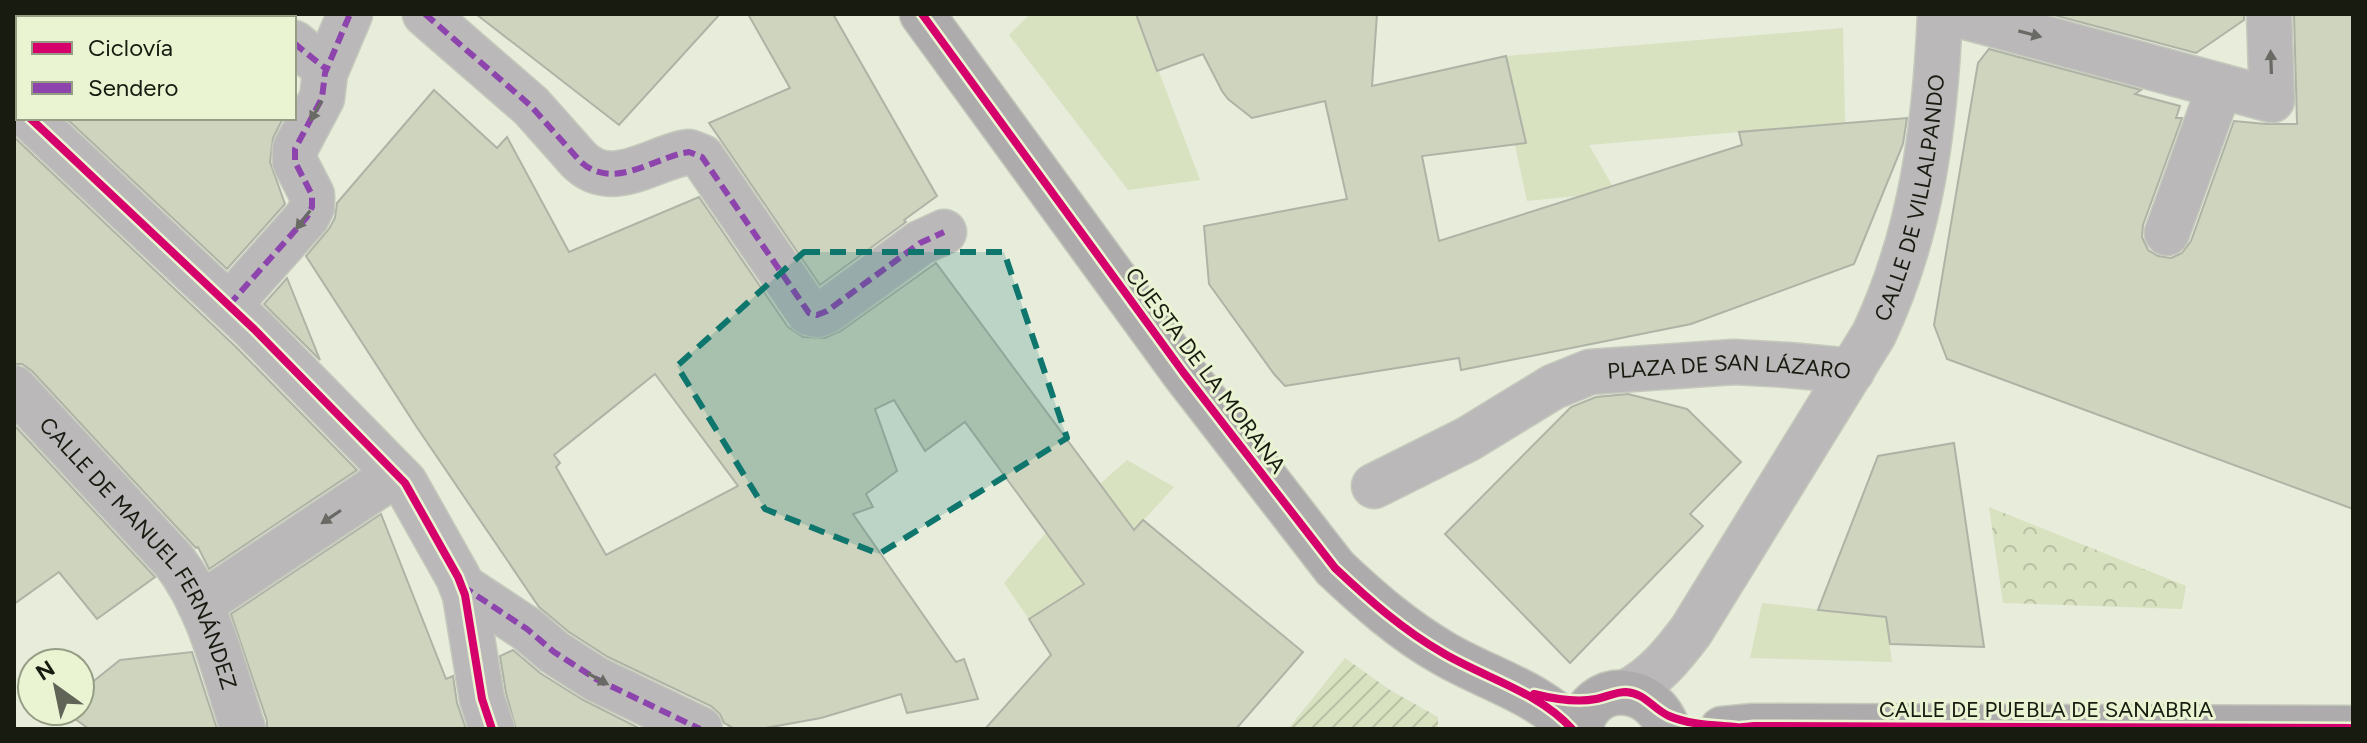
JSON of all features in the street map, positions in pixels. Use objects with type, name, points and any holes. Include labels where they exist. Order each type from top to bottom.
[{"type":"highway","name":"CUESTA DE LA MORANA","points":[[922,14],[1183,372],[1335,568],[1363,595],[1418,637],[1554,713],[1618,715]]},
{"type":"highway","name":"CALLE DE PUEBLA DE SANABRIA","points":[[1618,715],[1675,718],[1731,728],[2353,728]]},
{"type":"street","points":[[229,305],[307,217],[312,207],[311,191],[294,155],[322,98],[310,56],[350,14]]},
{"type":"street","points":[[425,14],[531,106],[588,168],[601,173],[626,173],[683,153],[702,157],[809,313],[817,315],[827,311],[920,243],[944,232]]},
{"type":"street","name":"CALLE DE VILLALPANDO","points":[[1852,371],[1891,297],[1914,223],[1932,129],[1940,14]]},
{"type":"street","points":[[1955,14],[2272,100],[2269,14]]},
{"type":"street","points":[[2167,233],[2220,86]]},
{"type":"street","points":[[32,120],[229,305],[396,474],[412,494],[462,586],[482,699],[492,729]]},
{"type":"street","name":"PLAZA DE SAN LÁZARO","points":[[1374,486],[1468,439],[1553,387],[1590,372],[1734,362],[1852,371],[1687,635],[1664,684],[1618,715]]},
{"type":"street","name":"CALLE DE MANUEL FERNÁNDEZ","points":[[14,388],[186,576],[217,645],[243,729]]},
{"type":"street","points":[[200,605],[396,474]]},
{"type":"street","points":[[462,586],[596,679],[700,729]]},
{"type":"highlighted area","points":[[804,252],[1004,252],[1067,438],[879,554],[765,509],[677,366]]},
{"type":"green space","points":[[1030,14],[1137,14],[1200,180],[1128,190],[1009,35]]},
{"type":"green space","points":[[1843,28],[1845,123],[1589,145],[1616,192],[1527,201],[1515,145],[1526,143],[1506,56]]},
{"type":"green space","points":[[1127,460],[1174,487],[1073,597],[1055,603],[1029,619],[1004,583],[1048,530]]},
{"type":"green space","points":[[1989,507],[2186,586],[2182,609],[2003,603]]},
{"type":"green space","points":[[1762,603],[1886,617],[1892,662],[1750,658]]},
{"type":"green space","points":[[1345,658],[1390,690],[1438,717],[1438,729],[1288,729]]},
{"type":"building","points":[[476,14],[720,14],[619,125]]},
{"type":"building","points":[[748,14],[833,14],[937,196],[820,285],[709,123],[790,88]]},
{"type":"building","points":[[1136,14],[1377,14],[1372,86],[1506,56],[1526,143],[1422,156],[1439,241],[1742,145],[1739,132],[1907,118],[1903,144],[1854,264],[1691,324],[1461,370],[1459,358],[1285,386],[1209,284],[1204,226],[1347,199],[1325,101],[1252,118],[1228,99],[1203,54],[1157,71]]},
{"type":"building","points":[[2050,14],[2244,14],[2244,20],[2196,53]]},
{"type":"building","points":[[2294,14],[2353,14],[2353,509],[1947,359],[1934,325],[1978,63],[1989,49],[2141,90],[2135,94],[2180,106],[2176,118],[2182,118],[2143,225],[2142,237],[2148,250],[2171,258],[2182,253],[2191,241],[2234,121],[2297,124]]},
{"type":"building","points":[[434,90],[497,148],[507,137],[569,252],[699,197],[788,327],[803,337],[825,338],[841,331],[936,263],[1134,530],[1143,520],[1303,652],[1236,729],[985,729],[1051,655],[1029,619],[1084,584],[965,422],[925,451],[894,400],[875,409],[897,471],[866,494],[873,507],[853,514],[956,662],[964,659],[978,699],[907,713],[901,694],[821,718],[760,729],[735,729],[724,723],[711,706],[608,657],[569,632],[539,607],[306,256],[329,229],[335,218],[337,203]],"holes":[[[655,374],[738,486],[606,555],[556,467],[560,463],[554,455]]]},
{"type":"building","points":[[68,120],[282,120],[273,138],[270,162],[285,204],[227,269]]},
{"type":"building","points":[[14,137],[236,347],[357,470],[209,569],[198,547],[32,371],[22,364],[14,364]]},
{"type":"building","points":[[287,278],[320,360],[264,304]]},
{"type":"building","points":[[1628,394],[1687,409],[1741,462],[1690,514],[1703,526],[1570,663],[1445,534],[1571,407],[1596,397]]},
{"type":"building","points":[[14,425],[155,577],[97,619],[59,572],[14,604]]},
{"type":"building","points":[[1954,443],[1984,647],[1890,644],[1886,617],[1818,610],[1878,456]]},
{"type":"building","points":[[381,514],[446,679],[453,676],[457,703],[466,729],[267,729],[231,614]]},
{"type":"building","points":[[513,650],[540,673],[583,700],[637,727],[516,729],[500,656]]},
{"type":"building","points":[[192,652],[217,729],[89,729],[86,727],[96,727],[96,679],[120,660]]},
{"type":"marked path","points":[[229,305],[307,217],[312,207],[312,195],[295,162],[295,149],[322,98],[325,73],[350,14]]},
{"type":"marked path","points":[[425,14],[531,106],[579,160],[591,169],[617,174],[683,153],[702,157],[809,313],[817,315],[827,311],[920,243],[944,232]]},
{"type":"marked path","points":[[296,45],[326,69]]},
{"type":"marked path","points":[[462,586],[596,679],[700,729]]},
{"type":"cycle path","points":[[922,14],[1183,372],[1335,568],[1414,635],[1459,662],[1528,695],[1572,729]]},
{"type":"cycle path","points":[[32,120],[254,329],[405,483],[465,595],[482,699],[492,729]]},
{"type":"cycle path","points":[[1534,694],[1581,701],[1622,692],[1633,693],[1677,719],[1736,727]]},
{"type":"cycle path","points":[[1722,729],[1754,726],[2353,728]]}]
